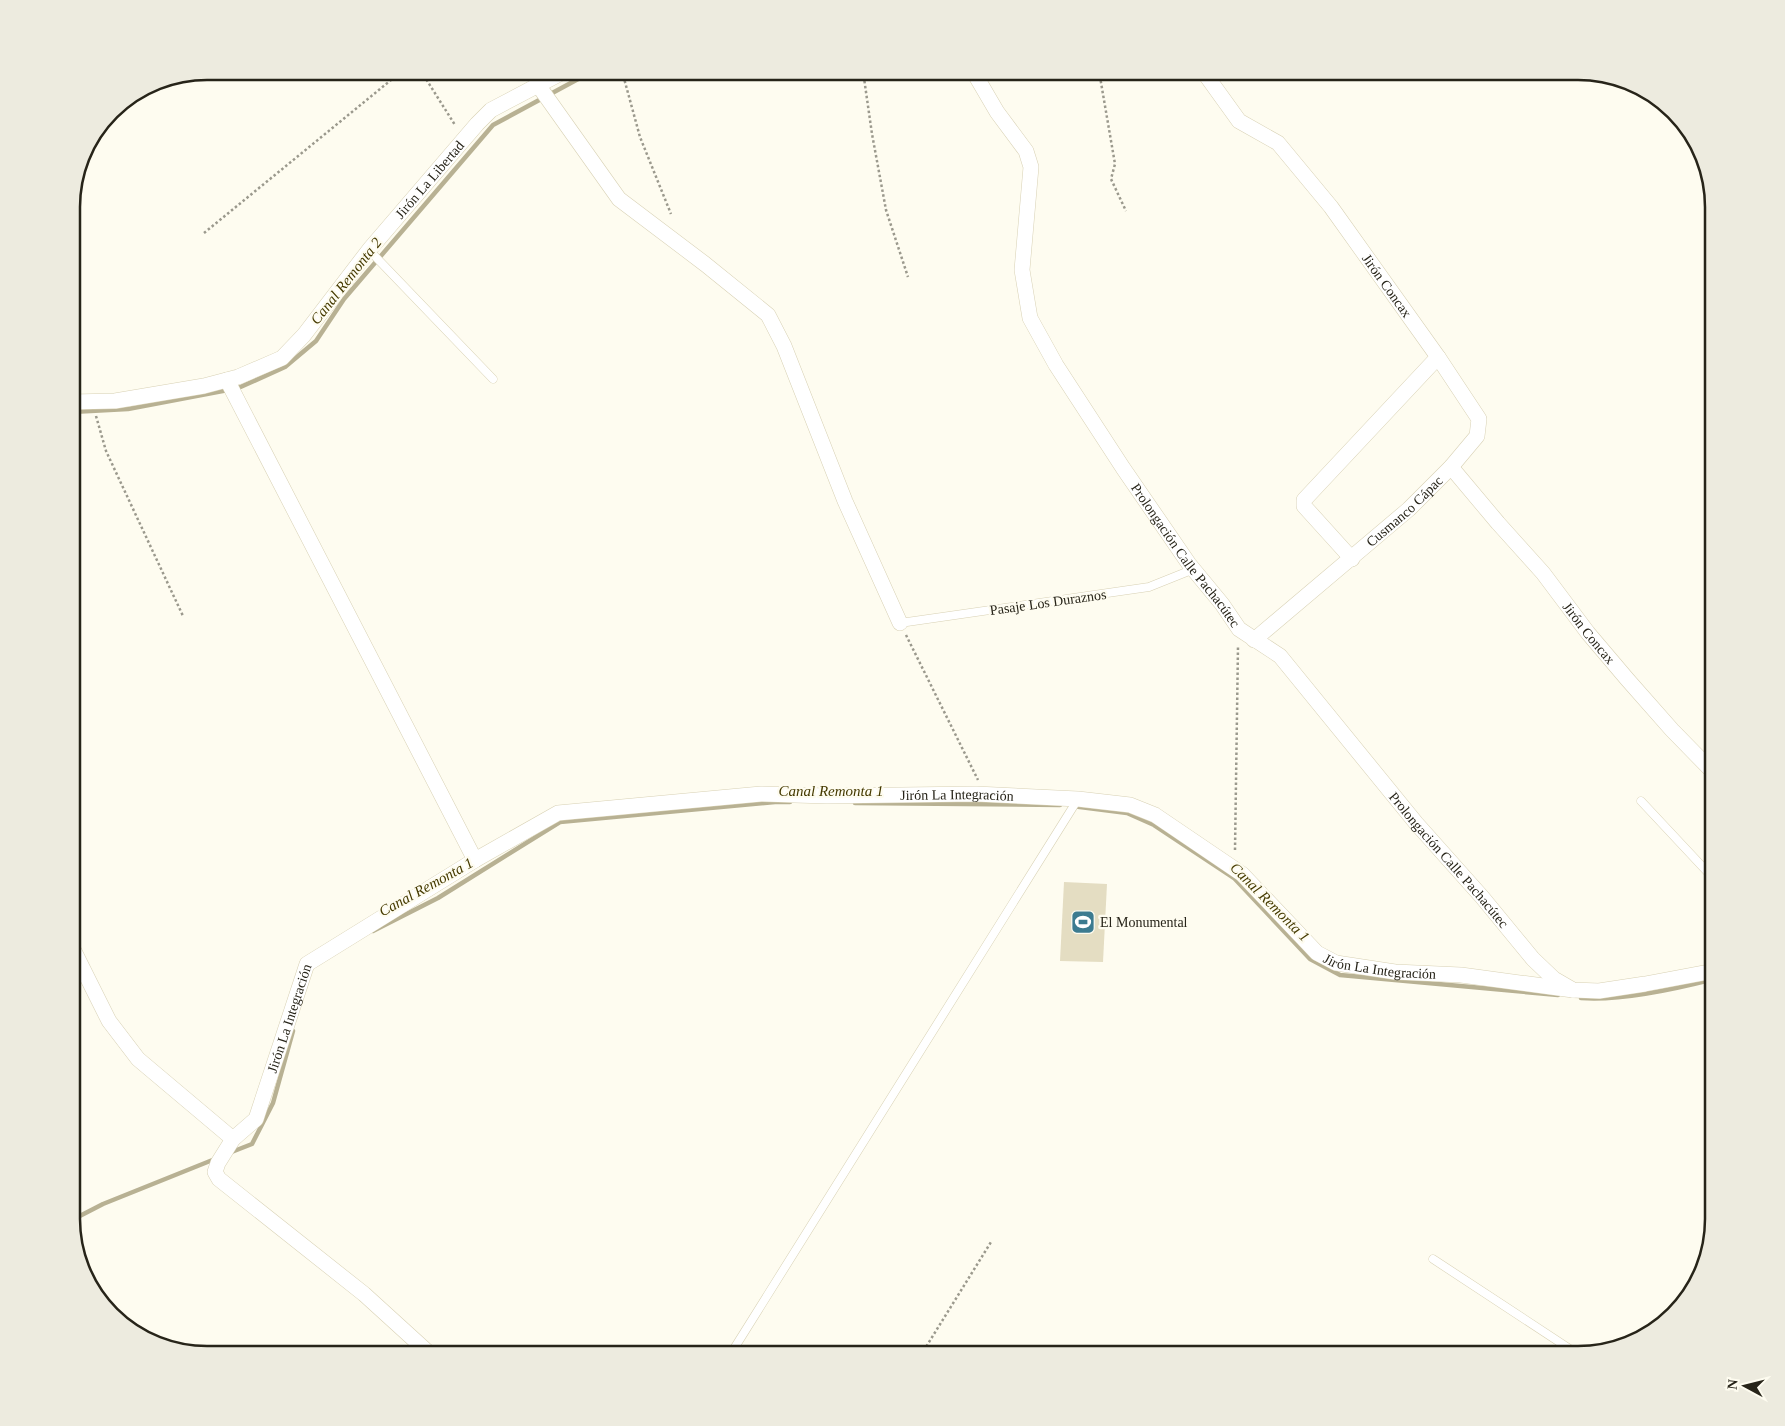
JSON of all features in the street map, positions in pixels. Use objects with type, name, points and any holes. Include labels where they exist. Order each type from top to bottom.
[{"type":"street","name":"Jirón La Libertad","points":[[80,402],[115,401],[158,395],[227,380],[282,358],[304,335],[369,250],[491,110],[547,80]]},
{"type":"street","name":"Prolongación Calle Pachacútec","points":[[978,80],[997,112],[1026,151],[1031,168],[1022,270],[1030,318],[1056,365],[1123,468],[1239,629],[1280,656],[1410,815],[1533,959],[1554,979],[1574,990],[1599,991],[1705,973]]},
{"type":"street","name":"Jirón Concax","points":[[1209,80],[1239,121],[1277,141],[1331,207],[1438,357]]},
{"type":"street","points":[[538,85],[619,199],[705,264],[768,315],[773,322],[846,501],[900,623]]},
{"type":"street","name":"Cusmanco Cápac","points":[[1254,640],[1409,509],[1451,467],[1477,436],[1480,419],[1438,357]]},
{"type":"street","points":[[1352,559],[1304,506],[1304,500],[1438,357]]},
{"type":"street","points":[[227,380],[475,860]]},
{"type":"street","name":"Jirón Concax","points":[[1451,467],[1543,573],[1588,633],[1627,679],[1705,764]]},
{"type":"street","name":"Jirón La Integración","points":[[420,1346],[364,1294],[219,1180],[216,1172],[218,1163],[233,1139],[256,1119],[306,964],[475,860],[558,813],[761,794],[827,796],[986,794],[1078,799],[1130,805],[1155,816],[1242,874],[1317,953],[1336,963],[1395,972],[1461,975],[1574,990]]},
{"type":"street","points":[[80,963],[109,1022],[138,1059],[233,1139]]},
{"type":"lane","points":[[369,250],[493,379]]},
{"type":"lane","name":"Pasaje Los Duraznos","points":[[900,623],[1149,588],[1194,569]]},
{"type":"lane","points":[[736,1346],[1078,799]]},
{"type":"lane","points":[[1640,802],[1705,870]]},
{"type":"lane","points":[[1434,1259],[1567,1346]]},
{"type":"path","points":[[204,233],[391,80]]},
{"type":"path","points":[[427,80],[464,139]]},
{"type":"path","points":[[624,80],[640,137],[671,214]]},
{"type":"path","points":[[863,80],[886,210],[908,277]]},
{"type":"path","points":[[1101,80],[1115,164],[1111,179],[1126,211]]},
{"type":"path","points":[[92,402],[106,451],[183,616]]},
{"type":"path","points":[[900,623],[986,794]]},
{"type":"path","points":[[1234,869],[1239,629]]},
{"type":"path","points":[[927,1346],[991,1242]]},
{"type":"shaded area","name":"El Monumental","points":[[1064,882],[1107,884],[1103,962],[1060,961]]},
{"type":"waterway","name":"Canal Remonta 2","points":[[236,389],[285,367],[316,341],[344,299],[493,125],[576,80]]},
{"type":"waterway","name":"Canal Remonta 2","points":[[80,412],[128,409],[228,390]]},
{"type":"waterway","name":"Canal Remonta 1","points":[[373,931],[438,898],[560,822],[790,802]]},
{"type":"waterway","name":"Canal Remonta 1","points":[[855,803],[1060,805]]},
{"type":"waterway","name":"Canal Remonta 1","points":[[1072,806],[1127,813],[1154,825],[1234,878],[1310,959],[1340,975],[1558,995]]},
{"type":"waterway","name":"Canal Remonta 1","points":[[1581,998],[1630,996],[1705,981]]},
{"type":"waterway","name":"Canal Remonta 1","points":[[229,1153],[252,1144],[273,1103],[293,1031]]},
{"type":"waterway","name":"Canal Remonta 1","points":[[80,1216],[103,1204],[215,1159]]},
{"type":"place","name":"El Monumental","points":[[1083,922]]}]
